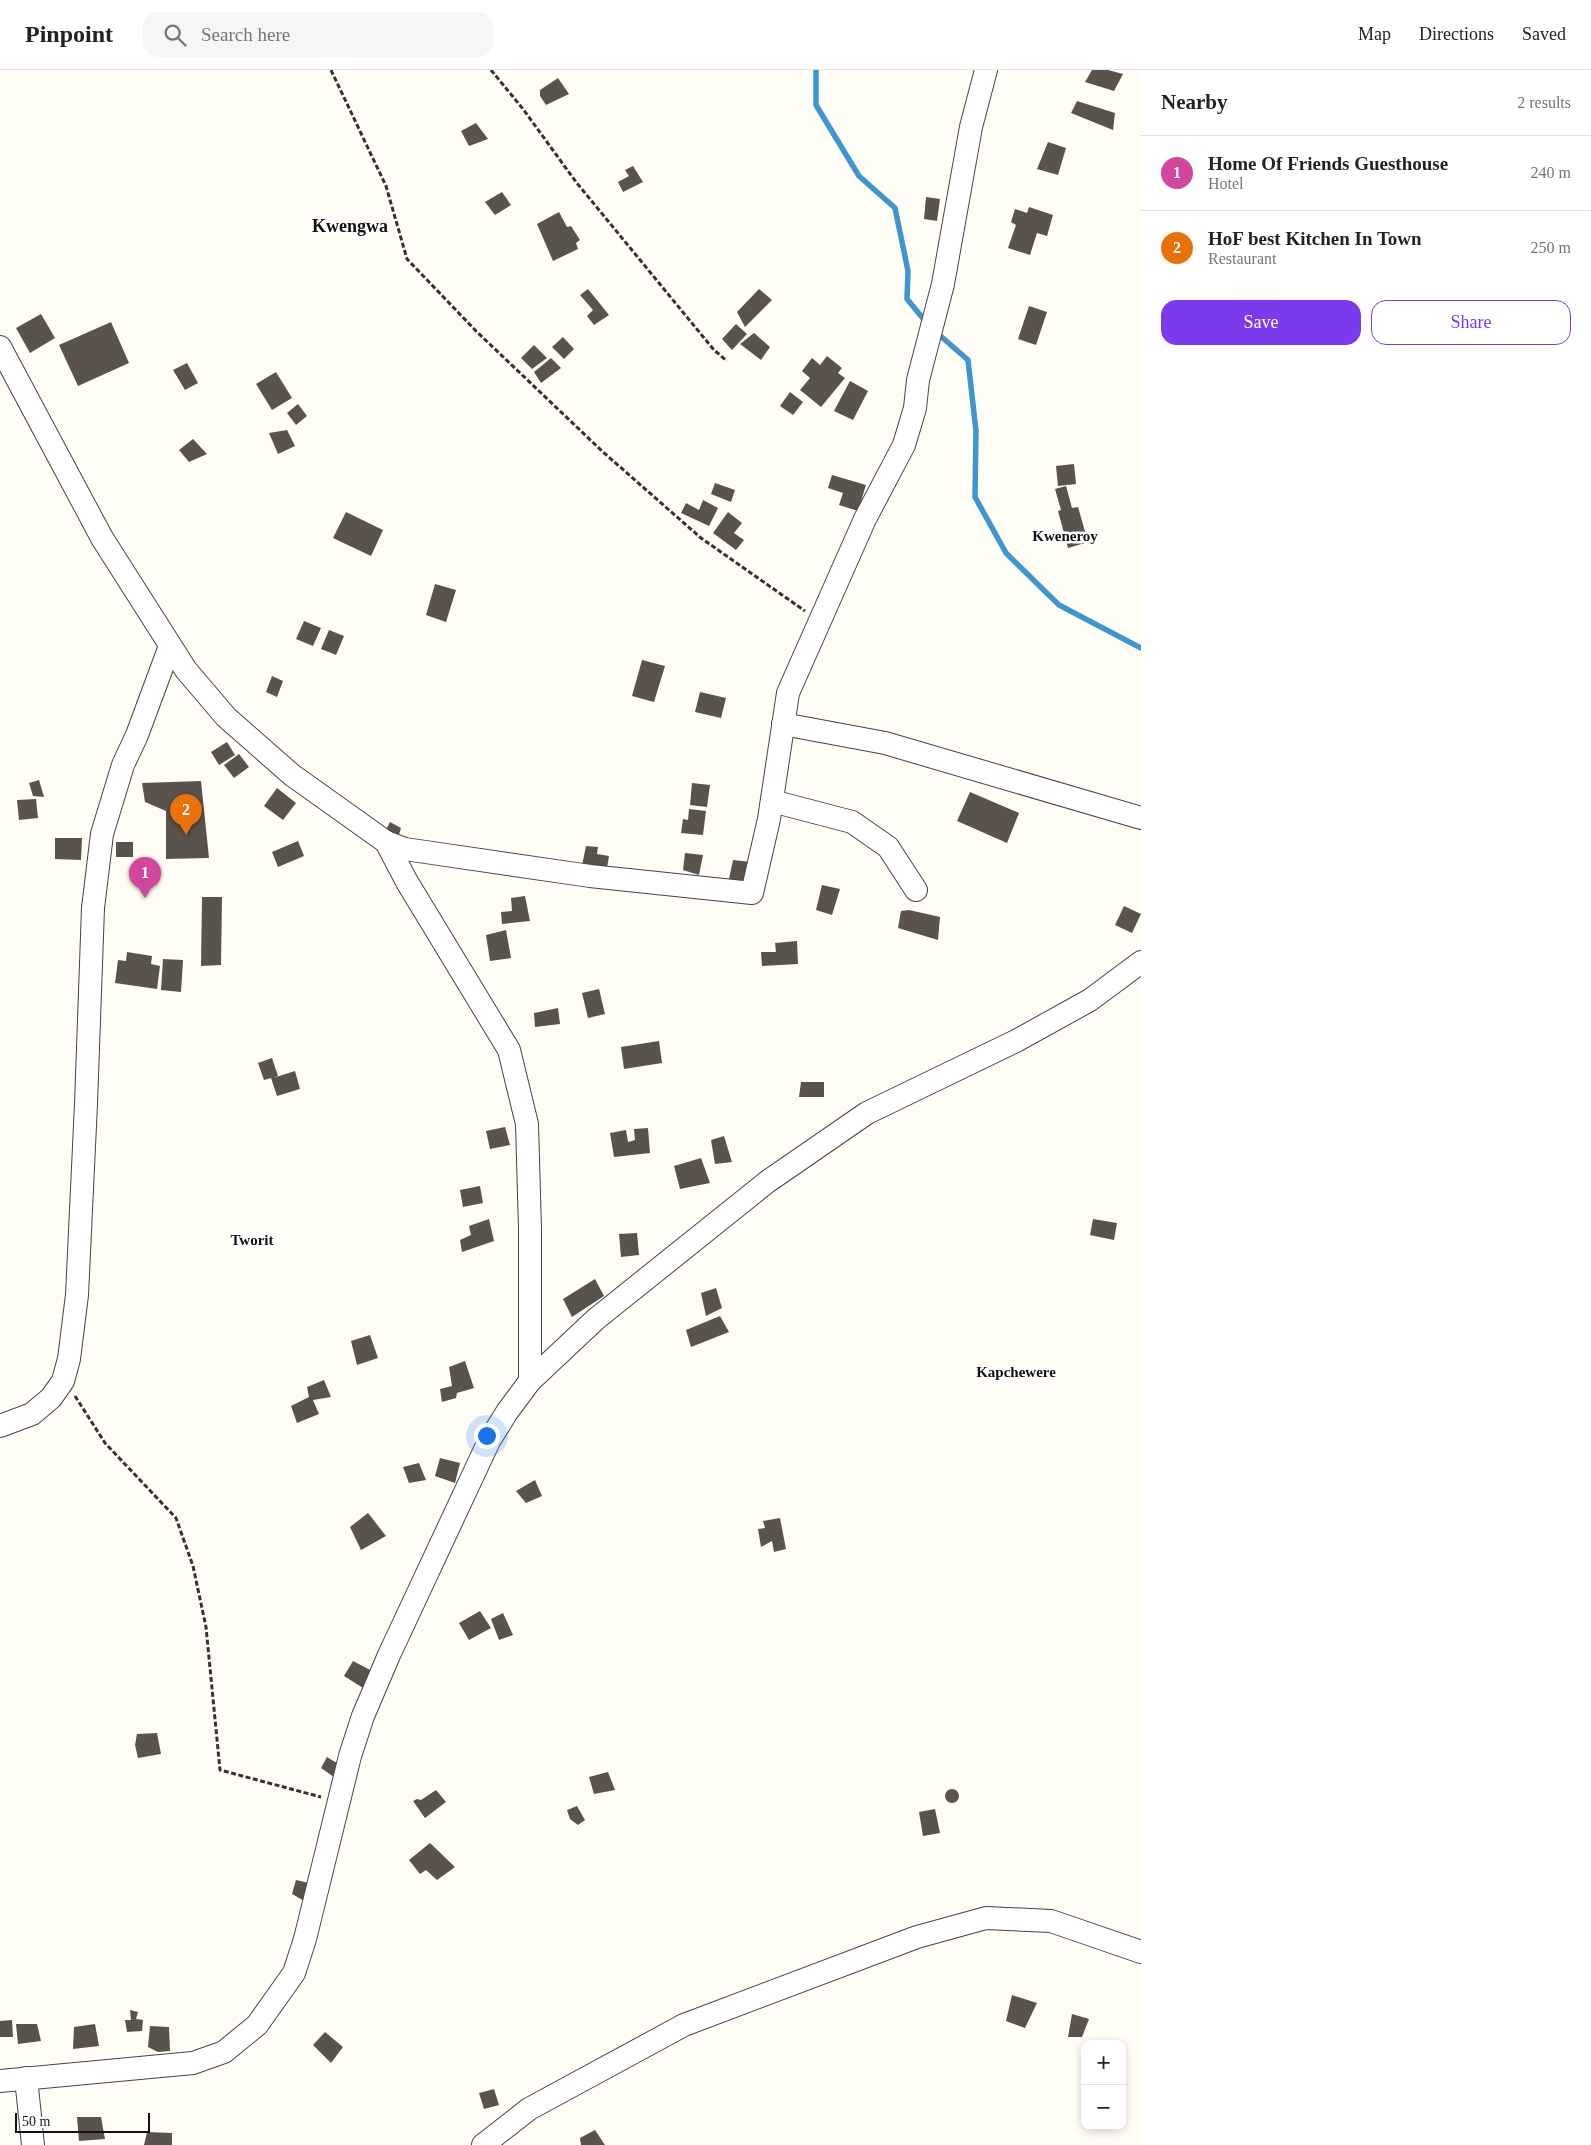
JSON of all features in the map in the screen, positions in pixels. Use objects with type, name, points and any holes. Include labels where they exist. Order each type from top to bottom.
[{"type":"street","points":[[0,347],[102,538],[186,670],[226,717],[292,775],[386,842],[405,849],[590,876],[752,893],[759,870],[772,801],[788,693],[865,519],[904,445],[915,408],[918,380],[943,284],[971,127],[986,70]]},
{"type":"street","points":[[0,1426],[32,1414],[51,1398],[63,1381],[69,1359],[77,1295],[93,908],[102,834],[123,765],[137,736],[170,646]]},
{"type":"street","points":[[783,724],[885,743],[1141,818]]},
{"type":"street","points":[[772,801],[852,822],[888,847],[916,890]]},
{"type":"street","points":[[386,842],[407,882],[509,1050],[519,1082],[527,1124],[530,1229],[530,1381]]},
{"type":"street","points":[[0,2081],[193,2063],[224,2052],[258,2025],[294,1973],[305,1939],[350,1756],[363,1716],[389,1654],[489,1441],[530,1381],[596,1319],[752,1193],[818,1145],[867,1113],[1016,1042],[1090,1000],[1141,962]]},
{"type":"street","points":[[483,2145],[530,2109],[684,2025],[917,1937],[986,1918],[1051,1921],[1141,1952]]},
{"type":"street","points":[[26,2078],[33,2145]]},
{"type":"path","points":[[331,70],[386,186],[407,259],[476,331],[611,459],[701,538],[819,622]]},
{"type":"path","points":[[491,70],[583,190],[714,350],[728,361]]},
{"type":"path","points":[[63,1381],[73,1392],[105,1443],[176,1518],[193,1566],[206,1628],[220,1770],[339,1801]]},
{"type":"building","points":[[1092,70],[1108,70],[1123,74],[1114,91],[1085,82]]},
{"type":"building","points":[[558,78],[569,94],[546,105],[540,96],[540,90]]},
{"type":"building","points":[[1077,101],[1115,113],[1113,130],[1071,113]]},
{"type":"building","points":[[476,123],[488,139],[469,146],[461,131]]},
{"type":"building","points":[[1048,142],[1066,148],[1058,175],[1037,169]]},
{"type":"building","points":[[633,166],[643,182],[623,192],[618,182],[629,176],[625,170]]},
{"type":"building","points":[[502,192],[511,205],[495,215],[485,202]]},
{"type":"building","points":[[926,197],[940,199],[937,221],[924,219]]},
{"type":"building","points":[[1029,207],[1053,215],[1047,236],[1037,233],[1030,255],[1008,248],[1016,225],[1011,222],[1015,209],[1027,213]]},
{"type":"building","points":[[559,212],[567,227],[571,226],[580,240],[576,243],[578,249],[553,261],[537,224]]},
{"type":"building","points":[[588,289],[609,315],[594,325],[587,316],[593,310],[580,295]]},
{"type":"building","points":[[759,289],[772,300],[745,327],[737,312]]},
{"type":"building","points":[[1029,306],[1047,312],[1036,345],[1018,339]]},
{"type":"building","points":[[41,314],[55,338],[30,353],[16,328]]},
{"type":"building","points":[[111,322],[129,363],[78,386],[59,345]]},
{"type":"building","points":[[736,324],[747,334],[732,350],[722,339]]},
{"type":"building","points":[[754,333],[770,347],[761,360],[740,344]]},
{"type":"building","points":[[563,337],[574,349],[564,359],[552,347]]},
{"type":"building","points":[[534,345],[547,358],[532,369],[521,358]]},
{"type":"building","points":[[827,356],[842,368],[838,373],[845,378],[821,407],[800,390],[810,378],[802,371],[812,358],[820,365]]},
{"type":"building","points":[[551,358],[561,368],[541,383],[534,372]]},
{"type":"building","points":[[187,363],[198,383],[185,390],[173,370]]},
{"type":"building","points":[[276,372],[292,398],[272,410],[256,384]]},
{"type":"building","points":[[850,381],[868,391],[853,420],[834,411]]},
{"type":"building","points":[[790,392],[803,402],[793,415],[780,406]]},
{"type":"building","points":[[298,404],[307,416],[296,425],[287,413]]},
{"type":"building","points":[[287,430],[295,446],[278,454],[269,433]]},
{"type":"building","points":[[193,439],[207,454],[189,462],[179,450]]},
{"type":"building","points":[[1074,464],[1076,484],[1058,486],[1056,466]]},
{"type":"building","points":[[832,475],[866,485],[858,511],[839,505],[843,493],[828,488]]},
{"type":"building","points":[[715,483],[735,490],[731,502],[711,494]]},
{"type":"building","points":[[1066,486],[1072,508],[1078,507],[1088,542],[1068,548],[1058,511],[1061,510],[1055,489]]},
{"type":"building","points":[[703,500],[718,508],[709,526],[681,513],[686,503],[699,510]]},
{"type":"building","points":[[346,512],[383,530],[371,556],[333,538]]},
{"type":"building","points":[[728,512],[742,523],[734,533],[744,540],[736,550],[713,533]]},
{"type":"building","points":[[435,584],[456,590],[446,622],[426,615]]},
{"type":"building","points":[[304,621],[321,628],[313,646],[296,639]]},
{"type":"building","points":[[329,630],[344,636],[336,655],[321,649]]},
{"type":"building","points":[[642,660],[665,666],[654,702],[632,696]]},
{"type":"building","points":[[272,676],[283,681],[277,697],[266,692]]},
{"type":"building","points":[[700,692],[726,698],[721,718],[695,712]]},
{"type":"building","points":[[227,742],[235,755],[219,765],[211,752]]},
{"type":"building","points":[[239,754],[249,767],[234,778],[224,765]]},
{"type":"building","points":[[39,780],[44,797],[33,796],[29,783]]},
{"type":"building","points":[[201,781],[209,858],[166,859],[166,811],[145,802],[142,783]]},
{"type":"building","points":[[692,783],[710,785],[707,807],[690,805]]},
{"type":"building","points":[[277,788],[296,803],[283,820],[264,806]]},
{"type":"building","points":[[970,792],[1019,813],[1007,843],[957,821]]},
{"type":"building","points":[[36,799],[38,818],[19,820],[17,800]]},
{"type":"building","points":[[689,809],[706,811],[703,835],[681,833],[683,819],[688,820]]},
{"type":"building","points":[[390,822],[401,828],[398,838],[384,834]]},
{"type":"building","points":[[55,838],[82,838],[81,860],[55,859]]},
{"type":"building","points":[[298,841],[304,856],[278,867],[272,852]]},
{"type":"building","points":[[116,842],[133,842],[133,857],[116,857]]},
{"type":"building","points":[[586,846],[598,847],[597,854],[609,856],[606,874],[581,870]]},
{"type":"building","points":[[685,853],[703,855],[699,875],[683,870]]},
{"type":"building","points":[[733,860],[752,862],[748,884],[729,879]]},
{"type":"building","points":[[822,885],[840,889],[832,915],[816,910]]},
{"type":"building","points":[[525,896],[530,921],[502,924],[501,912],[512,911],[511,898]]},
{"type":"building","points":[[202,897],[222,897],[221,965],[201,966]]},
{"type":"building","points":[[1124,906],[1141,914],[1132,933],[1115,925]]},
{"type":"building","points":[[909,910],[940,917],[938,940],[898,928],[901,911]]},
{"type":"building","points":[[506,930],[511,958],[490,961],[486,935]]},
{"type":"building","points":[[797,941],[798,964],[762,966],[761,952],[776,952],[775,943]]},
{"type":"building","points":[[127,952],[152,956],[151,964],[160,966],[157,989],[115,983],[118,960],[126,961]]},
{"type":"building","points":[[163,959],[183,960],[181,992],[161,990]]},
{"type":"building","points":[[599,989],[605,1014],[588,1018],[582,993]]},
{"type":"building","points":[[558,1008],[560,1024],[535,1027],[534,1013]]},
{"type":"building","points":[[659,1041],[662,1063],[624,1069],[621,1047]]},
{"type":"building","points":[[272,1058],[278,1076],[273,1078],[295,1071],[300,1089],[277,1096],[271,1078],[264,1080],[258,1063]]},
{"type":"building","points":[[801,1082],[824,1082],[824,1097],[799,1097]]},
{"type":"building","points":[[505,1127],[510,1145],[490,1149],[486,1131]]},
{"type":"building","points":[[648,1128],[650,1153],[614,1157],[610,1133],[626,1130],[628,1142],[635,1140],[634,1129]]},
{"type":"building","points":[[724,1136],[732,1162],[715,1164],[711,1140]]},
{"type":"building","points":[[701,1158],[710,1183],[680,1189],[674,1166]]},
{"type":"building","points":[[480,1186],[483,1203],[463,1207],[460,1190]]},
{"type":"building","points":[[489,1219],[494,1241],[462,1252],[460,1240],[471,1235],[469,1226]]},
{"type":"building","points":[[1093,1219],[1117,1223],[1114,1240],[1090,1235]]},
{"type":"building","points":[[637,1233],[639,1255],[621,1257],[619,1234]]},
{"type":"building","points":[[595,1279],[604,1296],[572,1317],[563,1299]]},
{"type":"building","points":[[716,1288],[722,1308],[706,1316],[701,1293]]},
{"type":"building","points":[[720,1316],[729,1332],[691,1347],[686,1330]]},
{"type":"building","points":[[370,1335],[378,1358],[357,1365],[351,1341]]},
{"type":"building","points":[[465,1361],[474,1388],[457,1393],[456,1398],[442,1402],[440,1389],[452,1386],[449,1367]]},
{"type":"building","points":[[324,1380],[331,1397],[313,1400],[319,1414],[297,1423],[291,1406],[309,1397],[307,1387]]},
{"type":"building","points":[[440,1458],[460,1463],[455,1483],[435,1476]]},
{"type":"building","points":[[419,1463],[426,1480],[409,1483],[403,1467]]},
{"type":"building","points":[[535,1480],[542,1496],[526,1503],[516,1491]]},
{"type":"building","points":[[368,1513],[386,1536],[361,1550],[350,1527]]},
{"type":"building","points":[[780,1518],[786,1549],[774,1552],[772,1541],[761,1547],[758,1529],[765,1528],[763,1521]]},
{"type":"building","points":[[480,1611],[491,1628],[469,1640],[459,1623]]},
{"type":"building","points":[[503,1613],[513,1635],[499,1640],[491,1619]]},
{"type":"building","points":[[353,1661],[372,1671],[363,1688],[344,1676]]},
{"type":"building","points":[[157,1733],[161,1754],[138,1758],[135,1745],[137,1734]]},
{"type":"building","points":[[327,1757],[340,1765],[334,1777],[321,1768]]},
{"type":"building","points":[[608,1772],[615,1790],[594,1794],[589,1777]]},
{"type":"building","points":[[952,1789],[957,1791],[959,1796],[957,1801],[952,1803],[947,1801],[945,1796],[947,1791]]},
{"type":"building","points":[[436,1790],[446,1802],[425,1818],[413,1801],[421,1800]]},
{"type":"building","points":[[577,1806],[585,1820],[578,1825],[570,1819],[567,1810]]},
{"type":"building","points":[[935,1809],[940,1833],[923,1836],[919,1812]]},
{"type":"building","points":[[430,1843],[455,1867],[437,1880],[426,1870],[420,1874],[409,1860]]},
{"type":"building","points":[[296,1880],[309,1883],[306,1902],[292,1894]]},
{"type":"building","points":[[1012,1995],[1037,2003],[1025,2028],[1006,2021]]},
{"type":"building","points":[[130,2010],[138,2012],[136,2019],[143,2020],[142,2031],[127,2032],[125,2020],[131,2020]]},
{"type":"building","points":[[1072,2014],[1089,2019],[1082,2037],[1068,2037]]},
{"type":"building","points":[[12,2020],[13,2037],[0,2037],[0,2021]]},
{"type":"building","points":[[16,2024],[37,2024],[41,2041],[18,2044]]},
{"type":"building","points":[[95,2024],[99,2046],[73,2049],[74,2027]]},
{"type":"building","points":[[150,2026],[169,2027],[170,2051],[158,2052],[148,2047]]},
{"type":"building","points":[[325,2032],[343,2047],[331,2063],[313,2045]]},
{"type":"building","points":[[494,2089],[499,2105],[484,2109],[479,2093]]},
{"type":"building","points":[[77,2117],[101,2117],[105,2139],[79,2141]]},
{"type":"building","points":[[595,2130],[605,2145],[581,2145],[580,2138]]},
{"type":"building","points":[[147,2132],[172,2133],[172,2145],[144,2145]]},
{"type":"waterway","points":[[816,70],[816,105],[859,176],[895,208],[908,271],[907,299],[926,322]]},
{"type":"waterway","points":[[936,332],[968,360],[976,431],[975,497],[1006,553],[1059,605],[1141,648]]},
{"type":"place","name":"HoF best Kitchen In Town","points":[[186,835]]},
{"type":"place","name":"Home Of Friends Guesthouse","points":[[145,898]]},
{"type":"district","name":"Kwengwa","points":[[350,226]]},
{"type":"district","name":"Kweneroy","points":[[1065,536]]},
{"type":"district","name":"Tworit","points":[[252,1240]]},
{"type":"district","name":"Kapchewere","points":[[1016,1372]]}]
